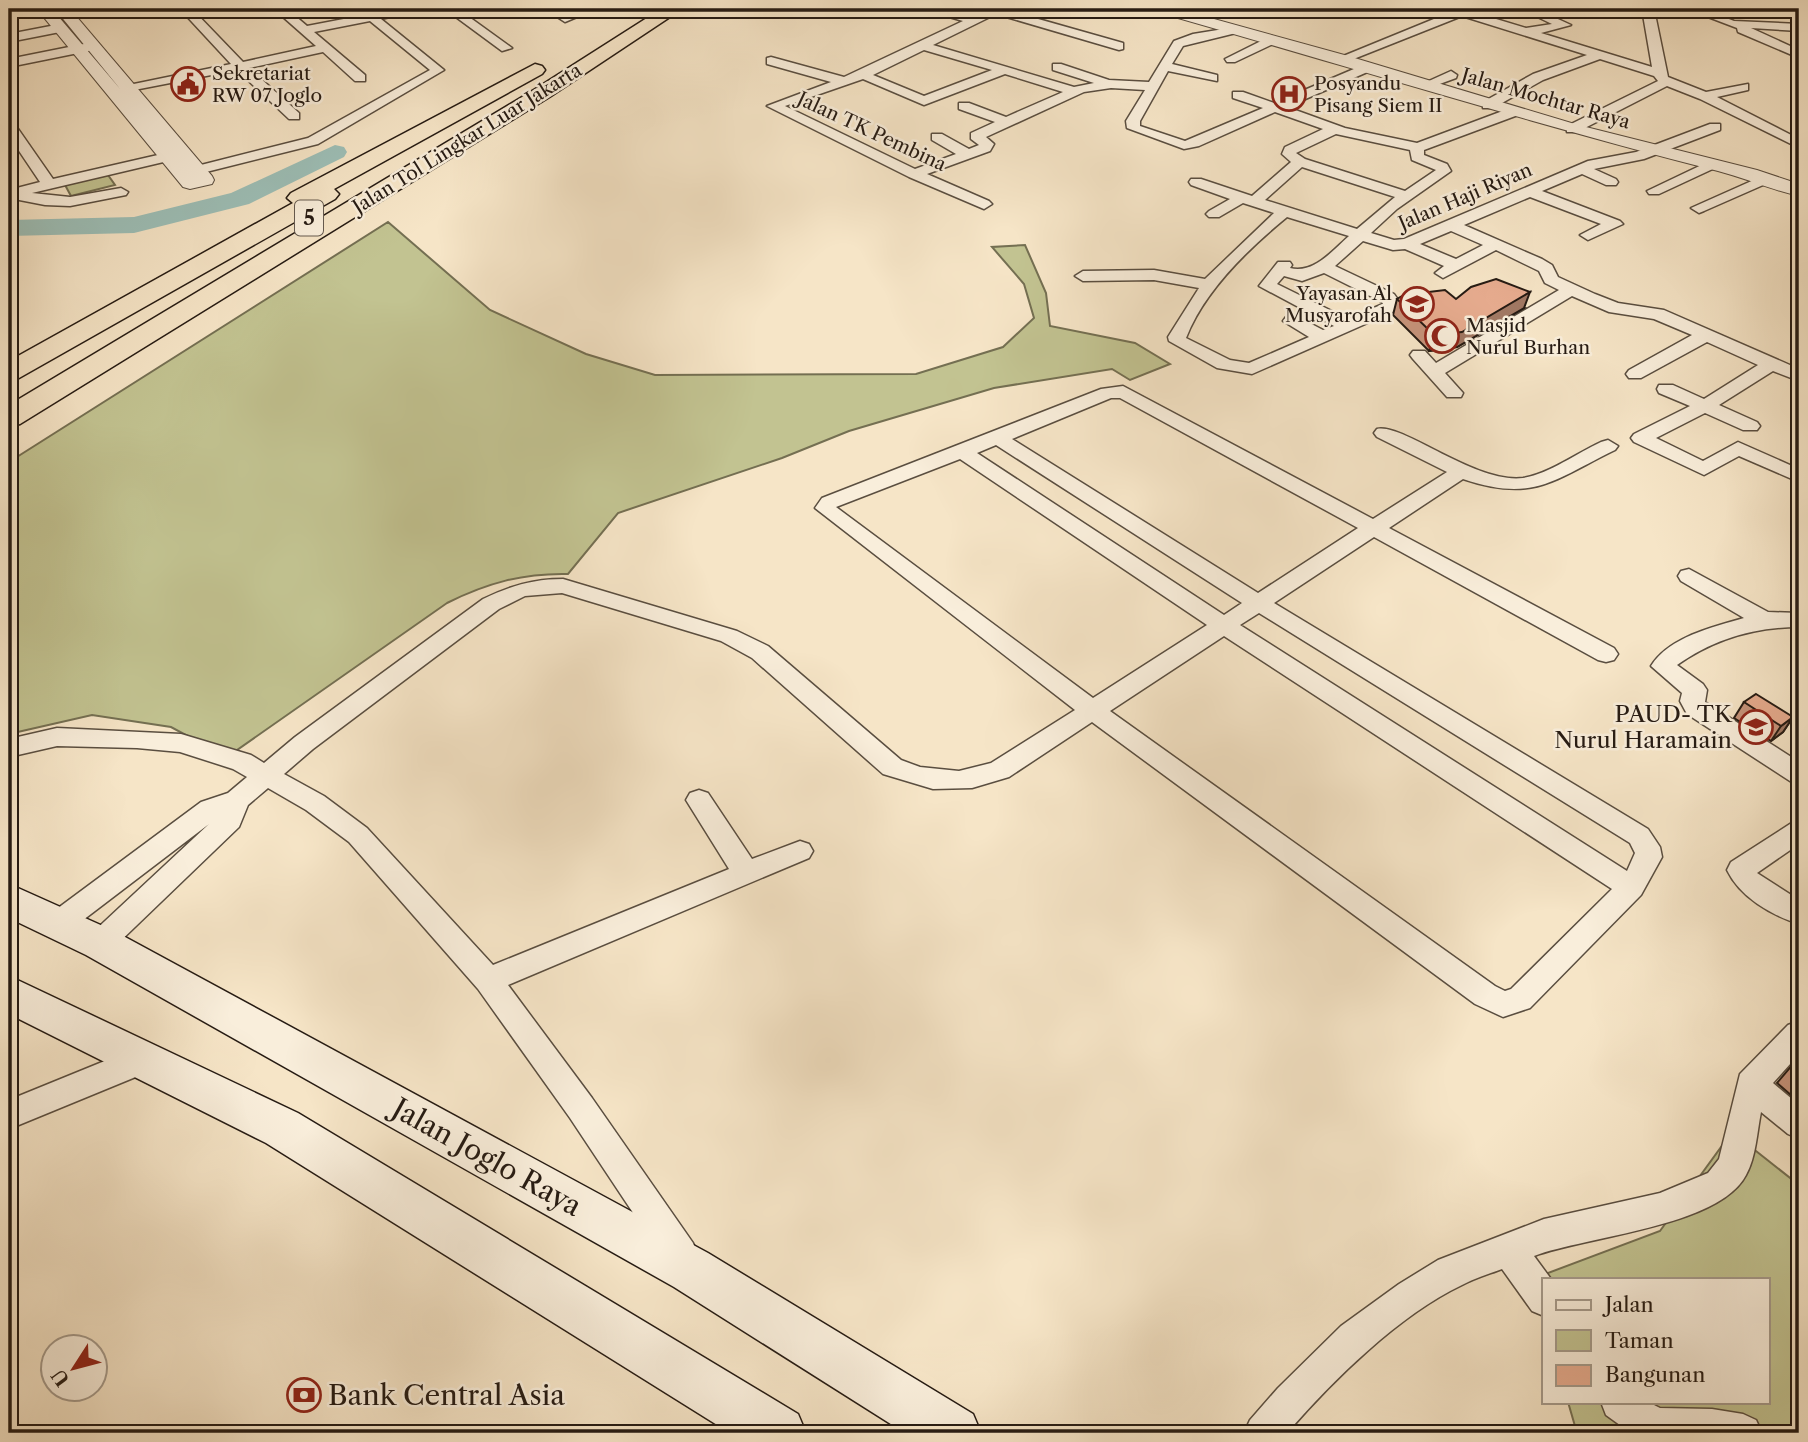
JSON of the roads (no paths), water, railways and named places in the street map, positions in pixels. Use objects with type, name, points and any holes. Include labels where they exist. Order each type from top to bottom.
[{"type":"highway","name":"Jalan Tol Lingkar Luar Jakarta","points":[[9,392],[310,218],[650,9]]},
{"type":"highway","name":"Jalan Tol Lingkar Luar Jakarta","points":[[9,418],[673,9]]},
{"type":"highway","points":[[9,372],[449,128],[580,46],[606,38]]},
{"type":"highway","points":[[9,434],[406,191],[446,151]]},
{"type":"main road","name":"Jalan Joglo Raya","points":[[9,900],[100,943],[691,1270],[954,1433]]},
{"type":"main road","points":[[9,993],[282,1128],[779,1433]]},
{"type":"street","points":[[9,14],[38,9]]},
{"type":"street","points":[[44,9],[61,28],[129,89],[176,155]]},
{"type":"street","points":[[62,9],[86,48],[176,155],[198,170],[313,141],[438,71],[372,17]]},
{"type":"street","points":[[186,9],[240,66],[294,116]]},
{"type":"street","points":[[280,9],[360,78]]},
{"type":"street","points":[[305,30],[412,9]]},
{"type":"street","points":[[451,9],[506,48]]},
{"type":"street","points":[[551,9],[565,18],[578,14],[570,9]]},
{"type":"street","points":[[928,9],[972,20]]},
{"type":"street","points":[[995,9],[1113,45],[1089,50]]},
{"type":"street","name":"Jalan TK Pembina","points":[[984,204],[914,174],[774,106],[863,75],[995,9]]},
{"type":"street","name":"Jalan Mochtar Raya","points":[[1161,9],[1342,59],[1572,129],[1712,164],[1799,190]]},
{"type":"street","points":[[1527,9],[1565,25]]},
{"type":"street","points":[[1572,129],[1653,90],[1662,77],[1648,9]]},
{"type":"street","points":[[1693,9],[1799,54]]},
{"type":"street","points":[[1735,9],[1762,25]]},
{"type":"street","points":[[1342,59],[1457,11],[1662,77],[1799,144]]},
{"type":"street","points":[[1525,32],[1565,25],[1580,14]]},
{"type":"street","points":[[1732,24],[1799,27]]},
{"type":"street","points":[[1032,34],[1050,26]]},
{"type":"street","points":[[9,38],[61,28]]},
{"type":"street","points":[[1232,30],[1202,35],[1178,44],[1133,121],[1134,128],[1184,145],[1203,140],[1368,67]]},
{"type":"street","points":[[1231,59],[1271,40]]},
{"type":"street","points":[[924,46],[1073,91]]},
{"type":"street","points":[[9,63],[86,48]]},
{"type":"street","points":[[129,89],[326,48]]},
{"type":"street","points":[[1488,104],[1538,78],[1598,55]]},
{"type":"street","points":[[771,61],[846,82]]},
{"type":"street","points":[[1163,66],[1212,78]]},
{"type":"street","points":[[1057,67],[1111,84]]},
{"type":"street","points":[[863,75],[924,101],[1002,71]]},
{"type":"street","points":[[1426,85],[1451,75]]},
{"type":"street","points":[[914,174],[987,146],[976,136],[1073,91],[1111,84],[1152,86]]},
{"type":"street","points":[[1705,96],[1743,87]]},
{"type":"street","points":[[1238,95],[1340,130],[1418,147],[1513,112]]},
{"type":"street","points":[[964,106],[1006,122]]},
{"type":"street","points":[[9,126],[16,149],[49,184]]},
{"type":"street","name":"Jalan Haji Riyan","points":[[1196,182],[1393,245],[1407,244],[1583,169],[1655,150],[1715,127]]},
{"type":"street","points":[[1340,130],[1327,131],[1290,150],[1289,154],[1300,162],[1406,196]]},
{"type":"street","points":[[937,137],[967,154]]},
{"type":"street","points":[[1348,326],[1267,286],[1281,267],[1302,276],[1324,267],[1406,196],[1445,169],[1418,157],[1418,147]]},
{"type":"street","points":[[12,193],[176,155]]},
{"type":"street","points":[[1214,214],[1250,199],[1300,162]]},
{"type":"street","points":[[1654,191],[1712,164]]},
{"type":"street","points":[[1583,169],[1611,182]]},
{"type":"street","points":[[1699,208],[1765,179]]},
{"type":"street","points":[[1528,191],[1615,224],[1588,235]]},
{"type":"street","points":[[12,193],[33,199],[62,202],[88,200],[121,192]]},
{"type":"street","points":[[1284,212],[1262,230],[1209,285],[1177,337],[1178,341],[1225,365],[1252,369],[1391,306],[1388,298],[1324,267]]},
{"type":"street","points":[[1449,224],[1541,265],[1551,280],[1571,290],[1615,308],[1658,314],[1799,376]]},
{"type":"street","points":[[1407,244],[1449,269],[1496,244]]},
{"type":"street","points":[[1083,276],[1154,275],[1209,285]]},
{"type":"street","points":[[1361,286],[1383,276]]},
{"type":"street","points":[[1435,371],[1571,290]]},
{"type":"street","points":[[1292,321],[1322,337]]},
{"type":"street","points":[[1635,374],[1706,335]]},
{"type":"street","points":[[1419,355],[1454,393]]},
{"type":"street","points":[[1772,364],[1705,406],[1641,438],[1704,469],[1738,448],[1799,476]]},
{"type":"street","points":[[1666,389],[1750,426]]},
{"type":"street","points":[[998,438],[1257,602],[1639,836],[1648,849],[1649,859],[1631,887],[1520,999],[1503,1004],[1485,995],[1092,710],[825,508],[830,502],[964,453],[998,438],[1108,393],[1123,392],[1606,654]]},
{"type":"street","points":[[1384,433],[1462,471],[1491,480],[1523,484],[1608,446]]},
{"type":"street","points":[[964,453],[1223,625],[1631,887]]},
{"type":"street","points":[[60,922],[210,809],[237,800],[304,743],[471,618],[518,591],[538,586],[563,586],[730,636],[760,652],[892,767],[915,776],[973,780],[1000,770],[1462,471]]},
{"type":"street","points":[[1689,576],[1764,620]]},
{"type":"street","points":[[1799,620],[1764,620],[1705,640],[1667,659],[1663,666],[1695,690],[1692,701],[1696,708],[1799,774]]},
{"type":"street","points":[[9,748],[57,737],[181,743],[242,762],[315,803],[358,835],[488,980],[581,1108],[691,1270]]},
{"type":"street","points":[[100,943],[230,820],[237,800]]},
{"type":"street","points":[[699,800],[746,873]]},
{"type":"street","points":[[1799,831],[1741,870],[1742,875],[1752,885],[1799,913]]},
{"type":"street","points":[[488,980],[800,851]]},
{"type":"street","points":[[1263,1433],[1328,1363],[1402,1303],[1450,1272],[1556,1233],[1662,1209],[1720,1184],[1734,1166],[1751,1084],[1799,1034]]},
{"type":"street","points":[[9,1115],[144,1059]]},
{"type":"street","points":[[1751,1084],[1799,1124]]},
{"type":"street","points":[[1508,1249],[1542,1296]]},
{"type":"street","points":[[1621,1404],[1636,1416],[1658,1427],[1712,1428],[1743,1433]]},
{"type":"waterway","points":[[9,228],[134,225],[240,199],[335,152]]},
{"type":"place","name":"Sekretariat RW 07 Joglo","points":[[188,84]]},
{"type":"place","name":"Posyandu Pisang Siem II","points":[[1289,94]]},
{"type":"place","name":"Yayasan Al Musyarofah","points":[[1417,304]]},
{"type":"place","name":"Masjid Nurul Burhan","points":[[1442,336]]},
{"type":"place","name":"PAUD- TK Nurul Haramain","points":[[1756,727]]},
{"type":"place","name":"Bank Central Asia","points":[[304,1395]]}]
